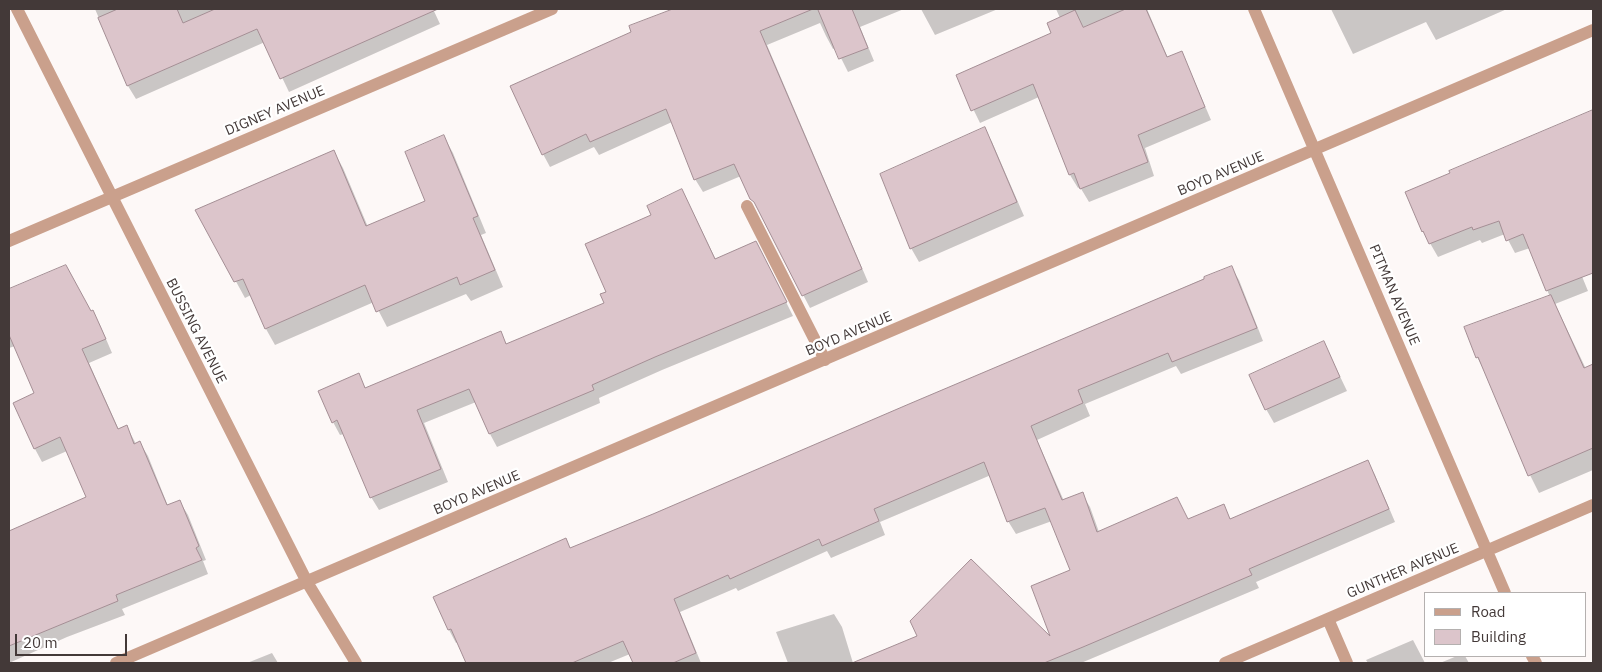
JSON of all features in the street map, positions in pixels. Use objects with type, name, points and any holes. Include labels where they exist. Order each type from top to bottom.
[{"type":"street","name":"BUSSING AVENUE","points":[[17,9],[307,582],[356,663]]},
{"type":"street","name":"DIGNEY AVENUE","points":[[9,241],[552,9]]},
{"type":"street","name":"PITMAN AVENUE","points":[[1254,9],[1505,592]]},
{"type":"street","name":"BOYD AVENUE","points":[[116,663],[1593,30]]},
{"type":"street","points":[[747,206],[825,360]]},
{"type":"street","name":"GUNTHER AVENUE","points":[[1225,663],[1593,505]]},
{"type":"street","points":[[1328,619],[1347,663]]},
{"type":"building","points":[[118,9],[177,9],[183,23],[215,9],[438,9],[280,79],[257,29],[127,86],[98,18]]},
{"type":"building","points":[[673,9],[813,9],[760,31],[862,269],[802,296],[754,202],[750,199],[734,164],[694,180],[666,109],[590,142],[586,134],[542,155],[510,86],[631,32],[629,26]]},
{"type":"building","points":[[818,9],[852,9],[868,48],[839,59]]},
{"type":"building","points":[[1126,9],[1146,9],[1167,57],[1182,51],[1205,107],[1138,135],[1148,162],[1080,189],[1074,173],[1069,175],[1033,84],[971,111],[956,75],[1051,33],[1047,23],[1075,10],[1083,27]]},
{"type":"building","points":[[1593,110],[1593,273],[1546,291],[1523,234],[1506,241],[1499,221],[1473,230],[1472,227],[1429,244],[1405,192],[1450,173],[1449,171]]},
{"type":"building","points":[[985,127],[1017,202],[910,249],[880,174]]},
{"type":"building","points":[[444,135],[478,216],[473,218],[495,270],[460,285],[457,277],[376,312],[365,285],[265,329],[243,279],[234,282],[195,210],[334,150],[366,226],[425,201],[405,152]]},
{"type":"building","points":[[682,189],[715,259],[756,241],[787,302],[655,357],[592,385],[594,390],[489,434],[469,389],[417,410],[441,469],[370,498],[337,420],[332,423],[318,391],[359,373],[365,388],[501,331],[506,344],[604,303],[600,294],[606,292],[585,244],[651,215],[647,206]]},
{"type":"building","points":[[66,265],[91,311],[93,310],[106,339],[82,349],[118,429],[127,425],[134,444],[140,441],[167,505],[180,500],[199,546],[196,548],[202,560],[116,595],[118,601],[9,646],[9,531],[86,497],[60,437],[34,449],[13,403],[34,393],[9,335],[9,289]]},
{"type":"building","points":[[1232,266],[1257,328],[1172,362],[1168,353],[1078,390],[1083,403],[1031,426],[1062,500],[1083,492],[1097,532],[1177,497],[1188,519],[1224,504],[1230,519],[1368,460],[1389,509],[1249,569],[1252,575],[1083,647],[1044,663],[852,663],[917,636],[910,621],[971,559],[1050,636],[1031,586],[1070,570],[1045,508],[1007,522],[984,462],[874,509],[879,521],[822,546],[819,539],[730,579],[728,575],[674,599],[696,653],[673,663],[633,663],[623,641],[572,663],[466,663],[451,629],[448,630],[433,597],[566,538],[570,548],[653,514]]},
{"type":"building","points":[[1551,295],[1584,368],[1593,364],[1593,448],[1528,476],[1464,327]]},
{"type":"building","points":[[1324,341],[1340,377],[1265,410],[1249,375]]}]
